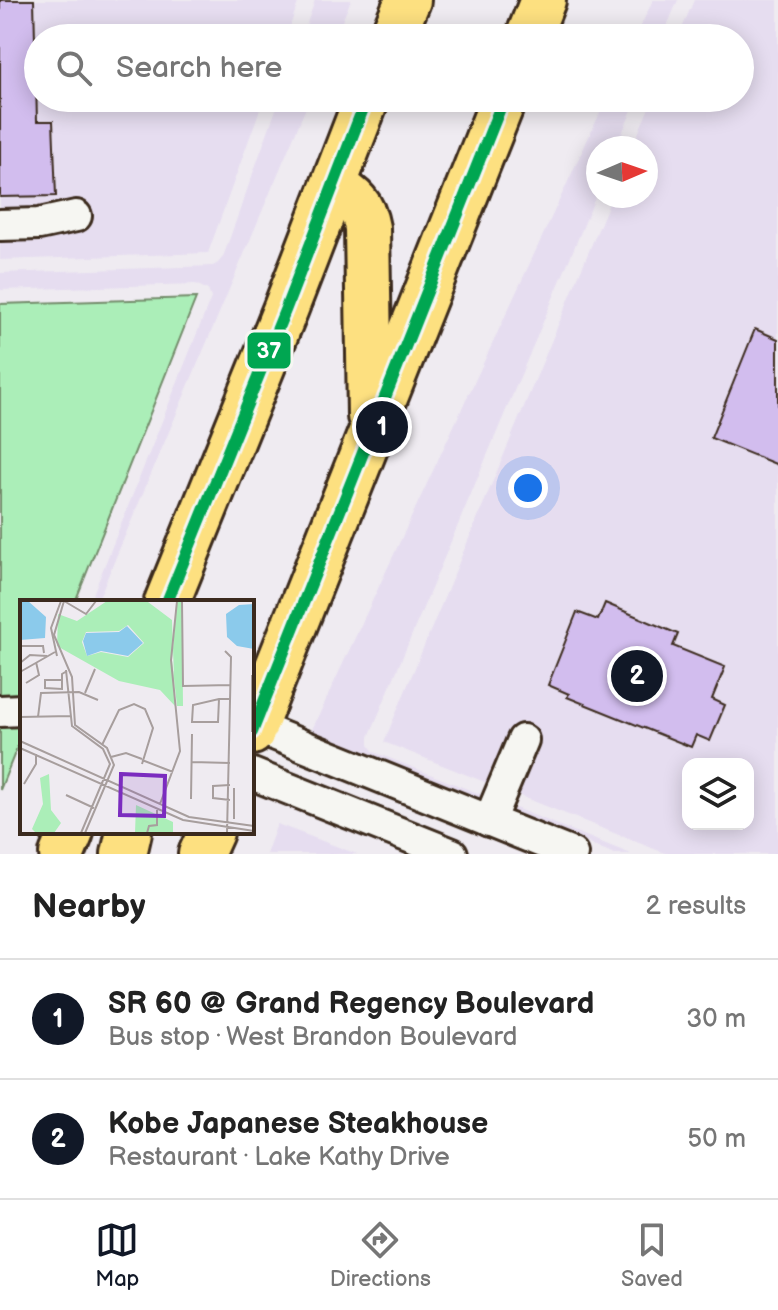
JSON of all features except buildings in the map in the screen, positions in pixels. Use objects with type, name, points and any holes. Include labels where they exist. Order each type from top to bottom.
[{"type":"highway","points":[[398,24],[408,0]]},
{"type":"highway","points":[[534,24],[543,0]]},
{"type":"highway","points":[[168,600],[362,112]]},
{"type":"highway","points":[[254,726],[498,112]]},
{"type":"highway","points":[[334,186],[355,199],[364,214],[367,228],[371,434]]},
{"type":"highway","points":[[62,854],[70,834]]},
{"type":"highway","points":[[124,854],[129,834]]},
{"type":"highway","points":[[201,854],[210,834]]},
{"type":"street","points":[[0,225],[39,224],[76,216]]},
{"type":"street","points":[[0,711],[20,710]]},
{"type":"street","points":[[254,729],[572,854]]},
{"type":"street","points":[[489,821],[523,740]]},
{"type":"street","points":[[254,775],[452,854]]},
{"type":"shaded area","points":[[0,0],[299,0],[291,24],[24,24],[24,112],[259,112],[208,253],[0,260]]},
{"type":"shaded area","points":[[315,0],[351,0],[341,24],[307,24]]},
{"type":"shaded area","points":[[653,0],[678,0],[668,24],[642,24]]},
{"type":"shaded area","points":[[694,0],[778,0],[778,854],[667,854],[384,742],[607,208],[658,208],[658,136],[637,136],[647,112],[754,112],[754,24],[684,24]]},
{"type":"shaded area","points":[[275,112],[304,112],[98,600],[91,600],[211,298],[208,290],[196,284],[0,290],[0,273],[213,266],[223,257]]},
{"type":"shaded area","points":[[600,112],[631,112],[621,136],[589,136]]},
{"type":"shaded area","points":[[586,143],[586,208],[591,208],[369,737],[369,745],[374,752],[631,854],[615,854],[311,732]]},
{"type":"shaded area","points":[[277,824],[357,854],[266,854]]},
{"type":"green space","points":[[196,298],[76,600],[20,600],[20,740],[0,790],[0,304]]},
{"type":"transit line","name":"37","points":[[168,600],[362,112]]},
{"type":"transit line","name":"37","points":[[254,727],[498,112]]},
{"type":"place","name":"SR 60 @ Grand Regency Boulevard","points":[[382,427]]},
{"type":"place","name":"Kobe Japanese Steakhouse","points":[[637,676]]}]
